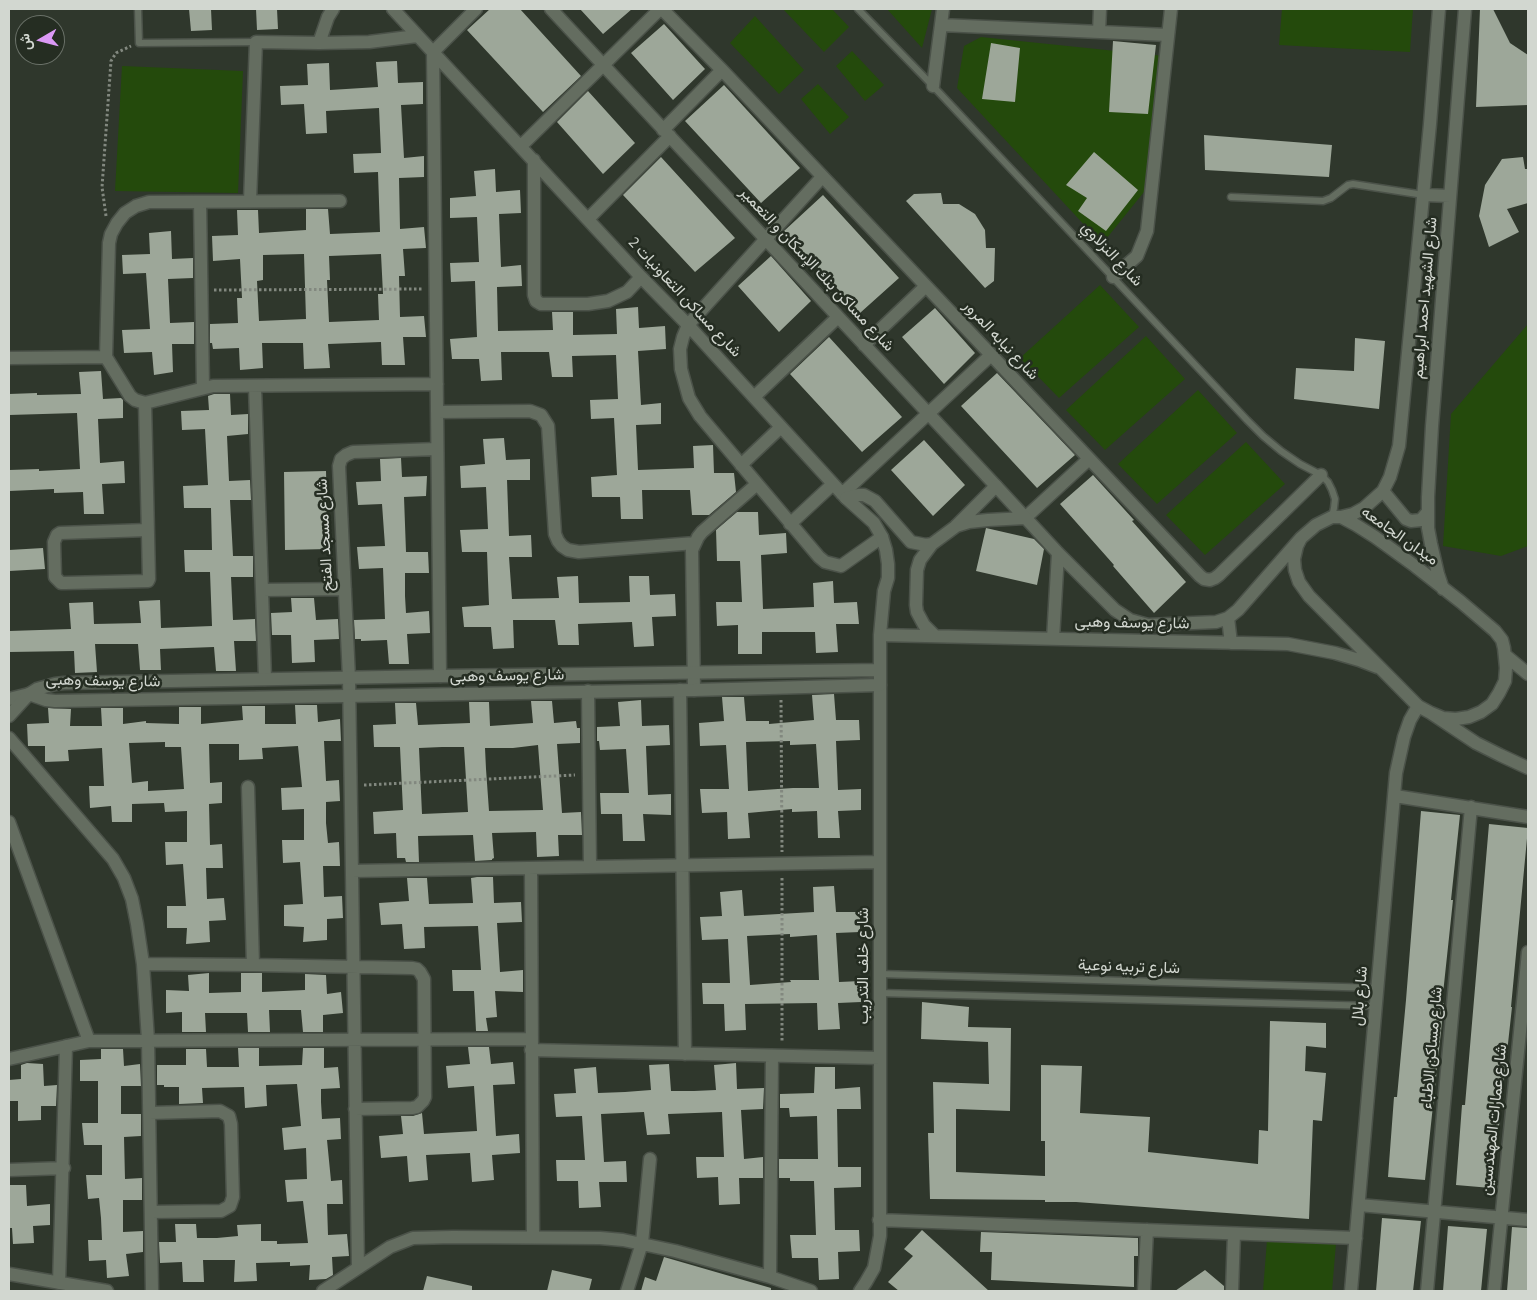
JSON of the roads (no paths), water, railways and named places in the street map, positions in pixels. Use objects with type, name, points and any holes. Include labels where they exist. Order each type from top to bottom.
[{"type":"street","points":[[319,43],[332,9]]},
{"type":"street","name":"شارع مساكن التعاونيات 2","points":[[393,9],[841,492],[874,524],[882,537],[888,564],[888,578],[884,591],[880,635]]},
{"type":"street","points":[[440,676],[433,52],[476,9]]},
{"type":"street","name":"شارع مساكن بنك الإسكان و التعمير","points":[[551,9],[1058,553]]},
{"type":"street","points":[[521,146],[661,9]]},
{"type":"street","name":"شارع نيابه المرور","points":[[661,9],[722,70],[1200,576],[1210,580],[1219,575],[1321,475]]},
{"type":"street","points":[[933,86],[943,9]]},
{"type":"street","points":[[1098,32],[1100,9]]},
{"type":"street","points":[[1113,277],[1136,256],[1147,231],[1170,9]]},
{"type":"street","name":"شارع الشهيد احمد ابراهيم","points":[[1336,517],[1353,514],[1364,508],[1383,491],[1390,477],[1399,446],[1424,195],[1439,9]]},
{"type":"street","name":"شارع الشهيد احمد ابراهيم","points":[[1444,589],[1430,544],[1428,512],[1432,426],[1465,9]]},
{"type":"street","points":[[941,25],[1168,36]]},
{"type":"street","points":[[250,201],[256,42],[369,42],[417,36]]},
{"type":"street","points":[[588,219],[722,70]]},
{"type":"street","points":[[534,160],[534,295],[536,301],[541,304],[588,304],[608,301],[627,292],[641,277]]},
{"type":"street","points":[[822,177],[688,325],[683,337],[680,359],[689,398],[700,416],[819,557],[841,566],[882,537]]},
{"type":"street","points":[[1424,195],[1450,196]]},
{"type":"street","points":[[340,201],[149,202],[136,206],[117,222],[111,234],[106,357],[130,396],[135,400],[145,403],[203,388],[219,386],[437,384]]},
{"type":"street","points":[[200,202],[203,388]]},
{"type":"street","points":[[864,345],[926,286]]},
{"type":"street","points":[[754,397],[838,317]]},
{"type":"street","points":[[790,524],[841,492],[991,355]]},
{"type":"street","points":[[9,358],[106,357]]},
{"type":"street","points":[[255,387],[265,679]]},
{"type":"street","points":[[145,403],[148,530],[148,580],[61,583],[55,577],[54,542],[60,532],[148,530]]},
{"type":"street","points":[[437,412],[530,411],[542,415],[548,426],[555,534],[562,546],[568,550],[579,552],[694,543]]},
{"type":"street","points":[[740,465],[781,427]]},
{"type":"street","name":"شارع مسجد الفتح","points":[[358,1267],[349,678],[339,466],[346,454],[353,452],[437,449]]},
{"type":"street","points":[[954,527],[969,522],[1026,518],[1089,459]]},
{"type":"street","points":[[694,690],[692,556],[694,543],[702,532],[757,484]]},
{"type":"street","points":[[935,636],[924,625],[916,605],[916,570],[920,560],[932,544],[954,527],[996,486]]},
{"type":"street","points":[[1383,491],[1406,519],[1411,521],[1421,520],[1428,512]]},
{"type":"street","points":[[841,492],[870,497],[880,505],[911,542],[932,544]]},
{"type":"street","points":[[1231,642],[1228,618],[1238,610],[1300,538],[1316,525],[1336,517]]},
{"type":"street","name":"ميدان الجامعه","points":[[1300,538],[1294,560],[1299,582],[1309,596],[1418,706],[1443,718],[1456,719],[1469,717],[1481,712],[1492,704],[1500,693],[1505,681],[1506,668],[1502,640],[1495,631],[1376,537],[1356,525],[1336,517]]},
{"type":"street","points":[[1053,639],[1058,553]]},
{"type":"street","name":"شارع يوسف وهبى","points":[[1058,553],[1115,610],[1130,620],[1148,625],[1157,625],[1216,622],[1228,618]]},
{"type":"street","points":[[262,590],[345,589]]},
{"type":"street","name":"شارع يوسف وهبى","points":[[880,635],[1288,644],[1359,660],[1381,669]]},
{"type":"street","name":"شارع خلف التدريب","points":[[860,1291],[874,1268],[880,1236],[880,635]]},
{"type":"street","points":[[1505,655],[1528,674]]},
{"type":"street","name":"شارع يوسف وهبى","points":[[29,694],[46,686],[64,683],[880,670]]},
{"type":"street","name":"شارع يوسف وهبى","points":[[29,694],[55,701],[880,685]]},
{"type":"street","points":[[680,690],[685,1054]]},
{"type":"street","points":[[588,691],[590,867]]},
{"type":"street","points":[[9,699],[29,694]]},
{"type":"street","points":[[9,716],[29,694]]},
{"type":"street","name":"شارع بلال","points":[[1351,1291],[1399,755],[1410,720],[1418,706]]},
{"type":"street","points":[[1431,713],[1476,742],[1528,768]]},
{"type":"street","points":[[9,738],[113,859],[124,878],[132,899],[138,924],[143,964],[148,1040],[152,1291]]},
{"type":"street","points":[[248,787],[253,965]]},
{"type":"street","points":[[1395,796],[1528,816]]},
{"type":"street","name":"شارع مساكن الاطباء","points":[[1426,1291],[1471,807]]},
{"type":"street","points":[[9,822],[89,1041]]},
{"type":"street","points":[[352,871],[880,862]]},
{"type":"street","points":[[530,868],[533,1237]]},
{"type":"street","name":"شارع عمارات المهندسين","points":[[1494,1291],[1528,952]]},
{"type":"street","points":[[143,964],[412,968],[420,972],[424,979],[425,1097],[420,1104],[412,1108],[355,1109]]},
{"type":"street","points":[[9,1059],[89,1041],[354,1039],[424,1039],[685,1054],[880,1058]]},
{"type":"street","points":[[59,1283],[64,1168],[66,1046]]},
{"type":"street","points":[[770,1277],[772,1056]]},
{"type":"street","points":[[150,1113],[220,1112],[229,1116],[231,1124],[233,1188],[232,1202],[226,1209],[221,1211],[152,1212]]},
{"type":"street","points":[[627,1291],[642,1243],[650,1159]]},
{"type":"street","points":[[9,1170],[64,1168]]},
{"type":"street","points":[[1359,1205],[1528,1220]]},
{"type":"street","points":[[879,1220],[1356,1238]]},
{"type":"street","points":[[1144,1291],[1147,1230]]},
{"type":"street","points":[[1232,1291],[1234,1234]]},
{"type":"street","points":[[323,1291],[390,1247],[413,1238],[533,1237],[600,1238],[642,1243],[770,1277],[811,1291]]},
{"type":"street","points":[[9,1274],[108,1291]]},
{"type":"lane","points":[[138,9],[139,44],[256,42]]},
{"type":"lane","name":"شارع النزلاوي","points":[[858,9],[1263,436],[1300,464],[1321,475]]},
{"type":"lane","points":[[1231,197],[1323,201],[1332,198],[1348,185],[1353,184],[1424,195]]},
{"type":"lane","points":[[1321,475],[1328,482],[1332,490],[1335,499],[1336,517]]},
{"type":"lane","name":"شارع تربيه نوعية","points":[[880,974],[1378,988]]},
{"type":"lane","name":"شارع تربيه نوعية","points":[[880,993],[1376,1006]]}]
